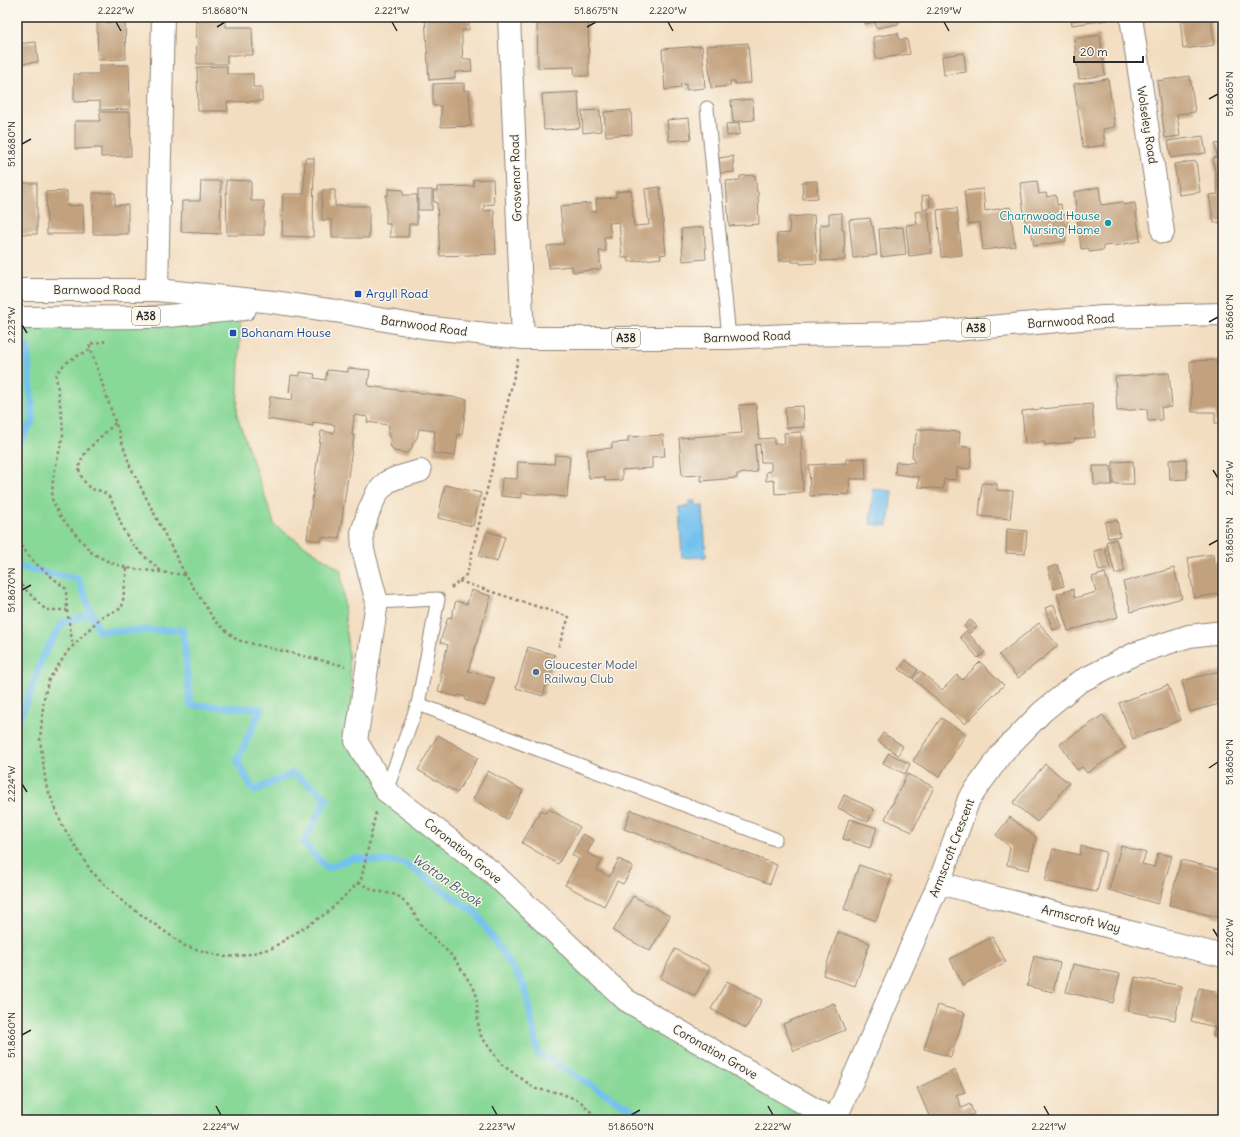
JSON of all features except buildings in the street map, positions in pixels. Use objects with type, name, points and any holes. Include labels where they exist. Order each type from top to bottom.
[{"type":"street","points":[[157,290],[164,17]]},
{"type":"street","name":"Grosvenor Road","points":[[509,17],[523,338]]},
{"type":"street","name":"Wolseley Road","points":[[1131,17],[1163,232]]},
{"type":"street","name":"Barnwood Road","points":[[17,290],[157,290],[273,302],[335,311],[423,327],[523,338],[728,338],[790,335],[921,333],[1103,318],[1223,314]]},
{"type":"street","name":"Barnwood Road","points":[[17,318],[172,315],[241,310],[273,302]]},
{"type":"street","name":"Coronation Grove","points":[[420,472],[396,478],[387,482],[377,493],[368,513],[362,533],[363,550],[377,602],[356,741],[385,788],[493,873],[626,1000],[834,1120]]},
{"type":"street","name":"Armscroft Crescent","points":[[834,1120],[940,883],[969,799],[1002,753],[1042,712],[1079,682],[1134,654],[1189,636],[1223,632]]},
{"type":"street","name":"Armscroft Way","points":[[940,883],[1223,956]]},
{"type":"lane","points":[[707,108],[728,338]]},
{"type":"lane","points":[[377,602],[438,599],[418,704],[385,788]]},
{"type":"lane","points":[[418,704],[775,839]]},
{"type":"path","points":[[103,316],[104,342],[88,344],[130,466],[186,576],[215,621],[237,640],[366,671]]},
{"type":"path","points":[[438,599],[467,574],[523,338]]},
{"type":"path","points":[[90,350],[68,360],[59,369],[56,375],[63,435],[53,478],[52,499],[60,516],[92,553],[109,562],[127,568],[186,576]]},
{"type":"path","points":[[115,423],[87,452],[81,460],[79,469],[90,489],[107,494],[112,500],[118,519],[125,532],[140,553],[161,572]]},
{"type":"path","points":[[17,541],[34,562],[66,589],[67,610],[73,646]]},
{"type":"path","points":[[127,568],[122,608],[101,617],[68,651],[49,679],[44,698],[40,739],[46,785],[62,825],[91,871],[122,901],[185,946],[224,957],[246,955],[272,948],[327,913],[361,880],[385,788]]},
{"type":"path","points":[[17,581],[46,610],[67,610]]},
{"type":"path","points":[[459,581],[569,617],[558,648]]},
{"type":"path","points":[[358,883],[377,891],[397,895],[409,906],[422,926],[454,958],[476,992],[479,1033],[502,1064],[536,1089],[560,1093],[580,1101],[591,1112],[596,1120]]},
{"type":"green space","points":[[241,310],[237,416],[275,526],[341,570],[356,741],[386,791],[626,1000],[833,1120],[17,1120],[17,318]]},
{"type":"water","points":[[873,489],[892,491],[888,526],[870,524]]},
{"type":"water","points":[[689,501],[695,501],[695,506],[703,506],[706,557],[682,558],[679,507],[689,506]]},
{"type":"waterway","name":"Wotton Brook","points":[[17,448],[33,420],[27,346]]},
{"type":"waterway","name":"Wotton Brook","points":[[17,567],[78,579],[99,631],[183,630],[190,705],[261,709],[237,761],[254,791],[293,773],[327,798],[303,843],[327,868],[354,858],[404,863],[477,914],[525,987],[538,1053],[649,1120]]},
{"type":"waterway","points":[[17,722],[31,692],[43,656],[62,623],[92,613]]},
{"type":"place","name":"Charnwood House Nursing Home","points":[[1108,223]]},
{"type":"place","name":"Argyll Road","points":[[358,294]]},
{"type":"place","name":"Bohanam House","points":[[233,333]]},
{"type":"place","name":"Gloucester Model Railway Club","points":[[536,672]]}]
